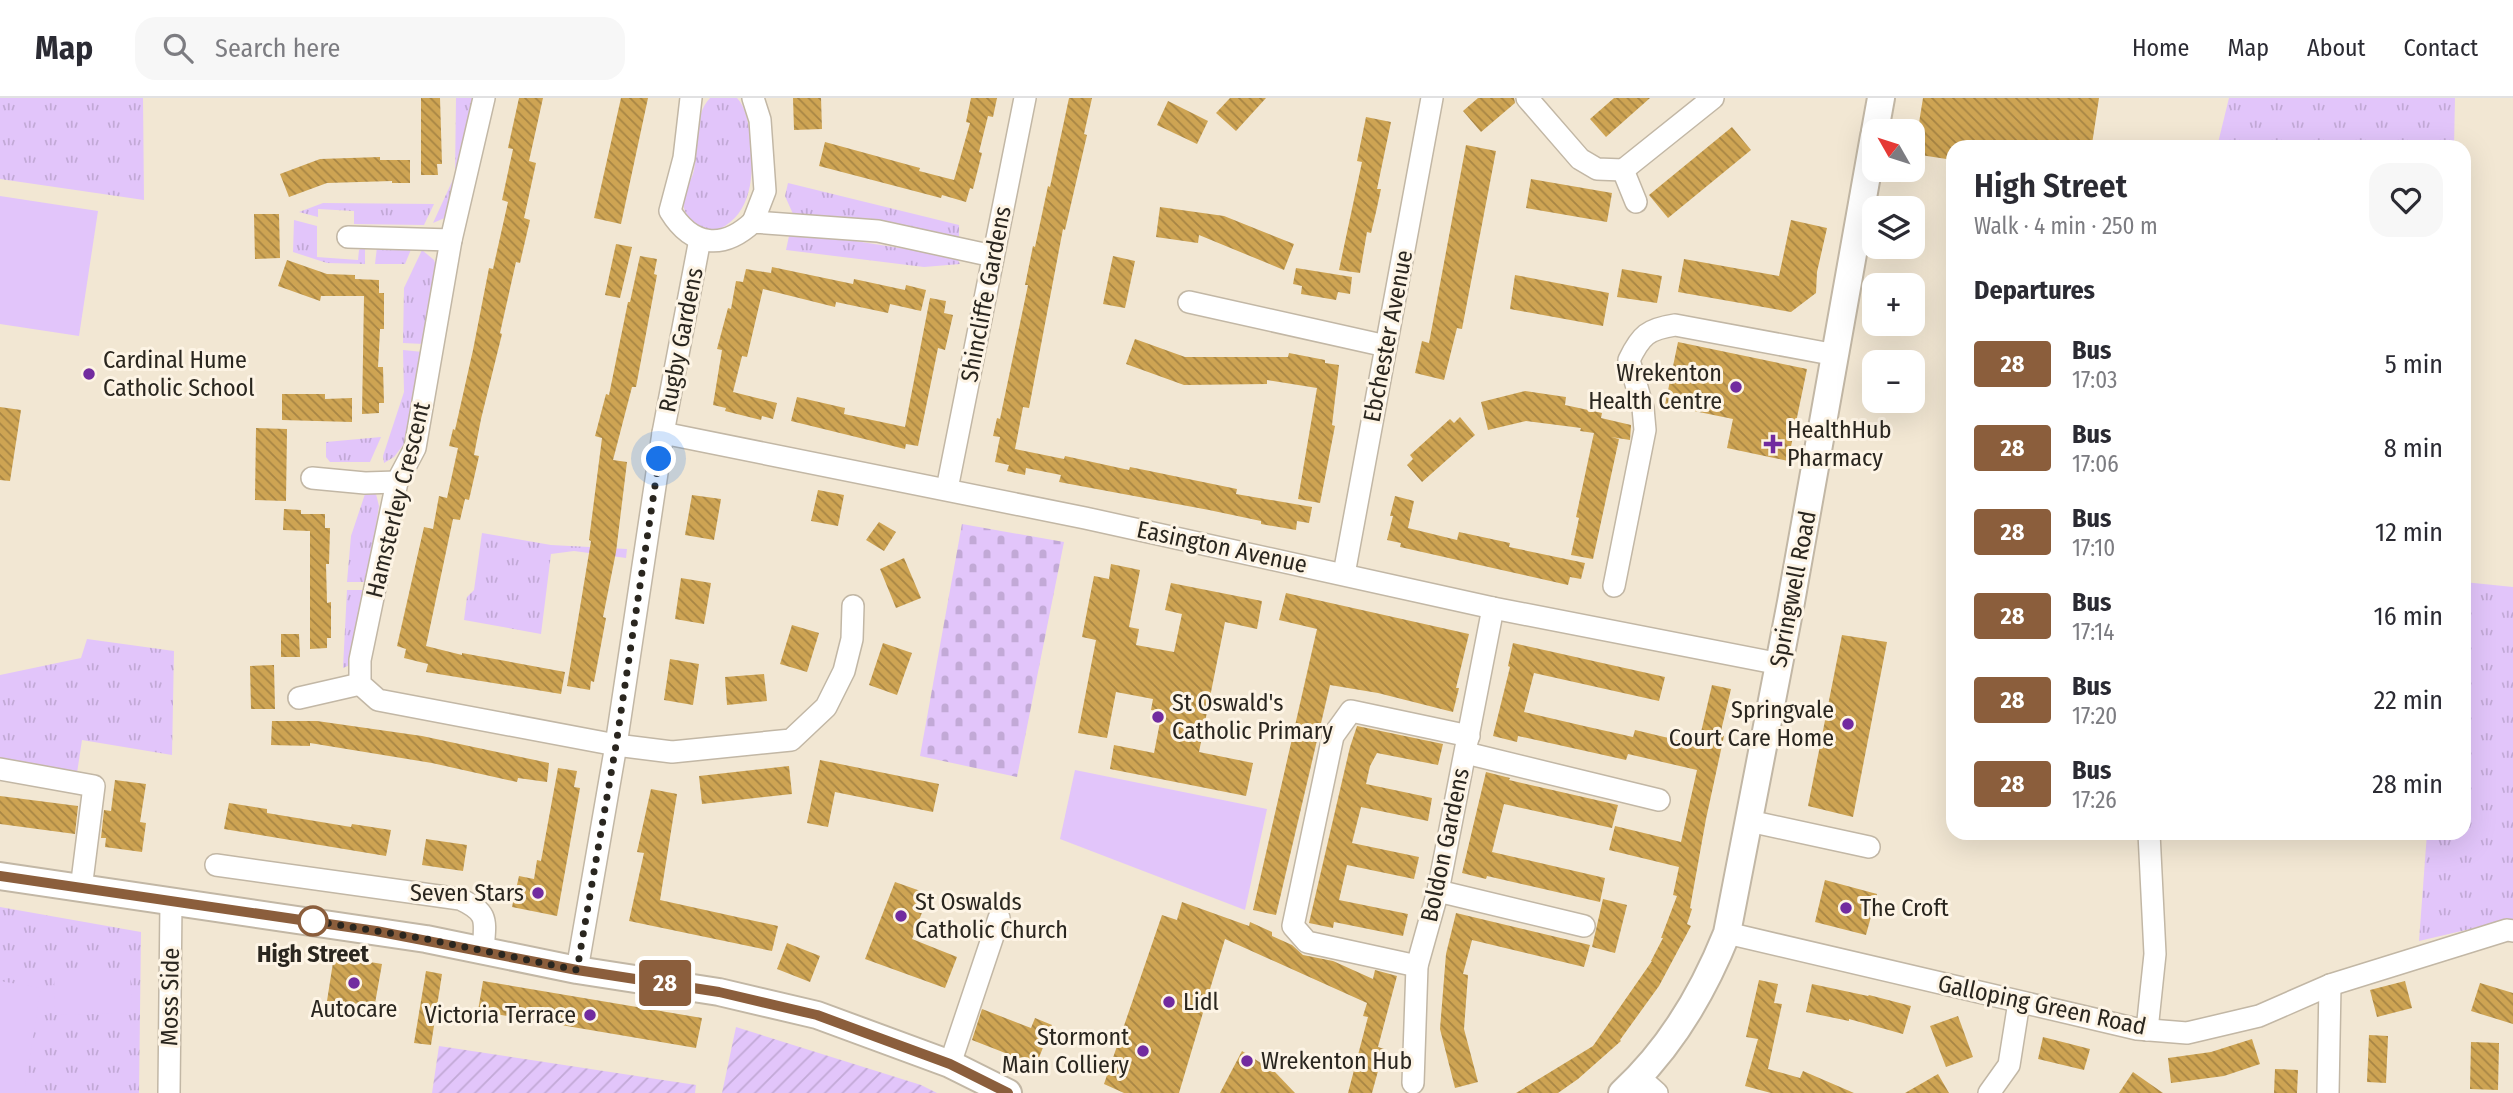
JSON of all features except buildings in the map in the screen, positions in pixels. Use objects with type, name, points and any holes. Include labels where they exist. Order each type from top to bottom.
[{"type":"main road","name":"Springwell Road","points":[[1878,119],[1881,98]]},
{"type":"main road","name":"Springwell Road","points":[[1640,1088],[1696,1000],[1727,933],[1780,664],[1867,182]]},
{"type":"main road","points":[[0,876],[398,935],[577,970],[719,992],[817,1015],[950,1064],[1008,1093]]},
{"type":"street","name":"Hamsterley Crescent","points":[[360,684],[360,660],[397,482],[415,448],[451,240],[484,98]]},
{"type":"street","name":"Rugby Gardens","points":[[577,970],[616,745],[663,433],[700,239],[680,227],[670,211],[684,158],[691,98]]},
{"type":"street","points":[[700,239],[715,242],[741,233],[753,222],[765,191],[760,120],[753,98]]},
{"type":"street","name":"Shincliffe Gardens","points":[[947,489],[1025,98]]},
{"type":"street","name":"Ebchester Avenue","points":[[1344,574],[1432,98]]},
{"type":"street","points":[[1527,98],[1580,159],[1597,169],[1623,170],[1713,98]]},
{"type":"street","points":[[1623,170],[1636,202]]},
{"type":"street","points":[[753,222],[878,231],[993,256]]},
{"type":"street","points":[[348,237],[451,240]]},
{"type":"street","points":[[1189,302],[1386,346]]},
{"type":"street","points":[[1614,586],[1644,430],[1643,408],[1629,360],[1638,342],[1654,328],[1675,325],[1836,355]]},
{"type":"street","name":"Easington Avenue","points":[[663,433],[947,489],[1493,608],[1780,664]]},
{"type":"street","points":[[312,478],[365,483],[397,482]]},
{"type":"street","points":[[299,698],[360,684],[378,700],[616,745],[672,752],[791,740],[826,708],[844,671],[852,639],[853,606]]},
{"type":"street","name":"Boldon Gardens","points":[[1413,1083],[1417,966],[1438,891],[1493,608]]},
{"type":"street","points":[[1417,966],[1307,942],[1293,926],[1333,736],[1351,711],[1659,800]]},
{"type":"street","points":[[0,769],[94,786],[81,889]]},
{"type":"street","points":[[1749,821],[1869,847]]},
{"type":"street","points":[[2144,840],[2155,954],[2147,1030]]},
{"type":"street","points":[[216,865],[460,899],[477,907],[485,920],[483,951]]},
{"type":"street","points":[[1438,891],[1584,926]]},
{"type":"street","name":"Moss Side","points":[[169,1093],[171,901]]},
{"type":"street","points":[[950,1064],[999,918]]},
{"type":"street","name":"Galloping Green Road","points":[[1727,933],[2147,1030],[2187,1033],[2259,1016],[2330,985],[2507,930],[2513,932]]},
{"type":"street","points":[[2328,1093],[2330,985]]},
{"type":"street","points":[[1989,1093],[2009,1065],[2019,1002]]},
{"type":"green space","points":[[0,98],[143,98],[144,200],[0,179]]},
{"type":"green space","points":[[456,98],[474,98],[447,217],[433,223],[455,175]]},
{"type":"green space","points":[[710,98],[737,98],[740,102],[748,122],[752,161],[750,186],[742,209],[725,226],[711,230],[691,220],[683,200],[694,170],[701,114]]},
{"type":"green space","points":[[2229,98],[2455,98],[2454,140],[2219,140]]},
{"type":"green space","points":[[788,183],[959,225],[959,239],[874,219],[793,214],[785,196]]},
{"type":"green space","points":[[0,196],[98,211],[79,336],[0,324]]},
{"type":"green space","points":[[323,203],[434,204],[424,225],[354,224],[354,211],[318,209],[318,217],[299,212]]},
{"type":"green space","points":[[294,220],[317,226],[317,257],[358,260],[359,250],[365,246],[365,264],[327,263],[293,252]]},
{"type":"green space","points":[[789,236],[836,238],[957,257],[960,264],[924,267],[786,250]]},
{"type":"green space","points":[[377,247],[412,247],[405,264],[375,264]]},
{"type":"green space","points":[[422,250],[434,260],[438,272],[424,344],[403,343],[404,288]]},
{"type":"green space","points":[[403,350],[423,352],[404,444],[394,457],[384,463],[383,456],[404,392]]},
{"type":"green space","points":[[381,437],[370,462],[330,462],[326,457],[326,442]]},
{"type":"green space","points":[[367,488],[376,494],[379,506],[367,582],[347,582],[351,536]]},
{"type":"green space","points":[[962,524],[1064,542],[1017,777],[920,756]]},
{"type":"green space","points":[[482,533],[551,545],[627,549],[626,558],[574,551],[551,554],[541,634],[464,620],[467,597],[474,590]]},
{"type":"green space","points":[[2471,583],[2513,587],[2513,919],[2419,941],[2426,840],[2471,840]]},
{"type":"green space","points":[[347,590],[365,590],[350,665],[343,668]]},
{"type":"green space","points":[[87,639],[174,651],[172,755],[82,740],[77,773],[0,759],[0,675],[81,658]]},
{"type":"green space","points":[[1075,770],[1267,809],[1245,910],[1060,839]]},
{"type":"green space","points":[[0,907],[141,932],[139,1093],[0,1093]]},
{"type":"green space","points":[[54,974],[130,974],[132,1013],[55,1015]]},
{"type":"green space","points":[[0,981],[41,988],[24,1093],[0,1093]]},
{"type":"green space","points":[[736,1027],[921,1085],[937,1093],[722,1093]]},
{"type":"green space","points":[[439,1046],[696,1085],[695,1093],[432,1093]]},
{"type":"bus line","name":"28","points":[[0,876],[426,939],[577,970],[719,992],[817,1015],[950,1064],[1008,1093]]},
{"type":"place","name":"Cardinal Hume Catholic School","points":[[89,374]]},
{"type":"place","name":"Wrekenton Health Centre","points":[[1736,387]]},
{"type":"place","name":"HealthHub Pharmacy","points":[[1773,444]]},
{"type":"place","name":"St Oswald's Catholic Primary","points":[[1158,717]]},
{"type":"place","name":"Springvale Court Care Home","points":[[1848,724]]},
{"type":"place","name":"Seven Stars","points":[[538,893]]},
{"type":"place","name":"The Croft","points":[[1846,908]]},
{"type":"place","name":"St Oswalds Catholic Church","points":[[901,916]]},
{"type":"place","name":"High Street","points":[[313,921]]},
{"type":"place","name":"Autocare","points":[[354,983]]},
{"type":"place","name":"Lidl","points":[[1169,1002]]},
{"type":"place","name":"Victoria Terrace","points":[[590,1015]]},
{"type":"place","name":"Stormont Main Colliery","points":[[1143,1051]]},
{"type":"place","name":"Wrekenton Hub","points":[[1247,1061]]},
{"type":"route","points":[[313,921],[302,919],[426,939],[577,970],[616,745],[659,459]]}]
